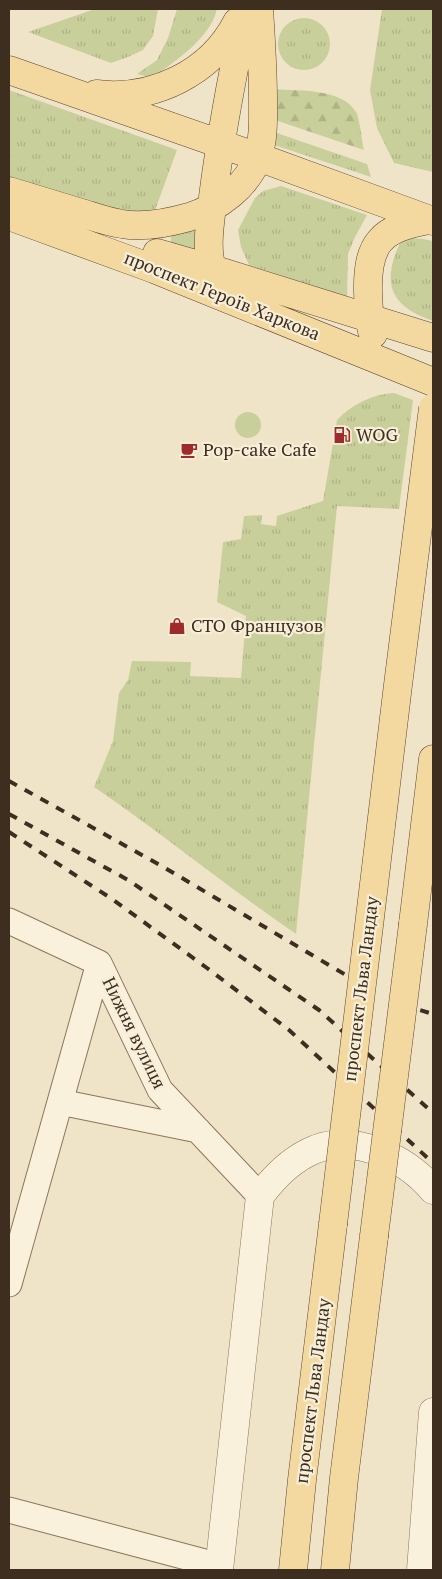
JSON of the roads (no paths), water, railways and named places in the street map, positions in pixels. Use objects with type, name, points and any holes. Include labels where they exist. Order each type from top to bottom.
[{"type":"main road","points":[[58,88],[116,96],[139,94],[165,86],[184,77],[216,54],[232,32],[245,9]]},
{"type":"main road","points":[[222,272],[209,241],[245,9]]},
{"type":"main road","points":[[9,191],[102,220],[128,225],[168,222],[196,215],[216,204],[242,183],[258,157],[263,120],[263,61],[259,9]]},
{"type":"main road","points":[[9,70],[431,220]]},
{"type":"main road","points":[[9,203],[159,254],[421,334]]},
{"type":"main road","name":"проспект Героїв Харкова","points":[[9,216],[130,259],[423,378]]},
{"type":"main road","points":[[423,378],[388,358],[375,338],[369,318],[369,262],[374,249],[388,233],[406,224],[431,220]]},
{"type":"main road","points":[[222,272],[216,278],[244,304]]},
{"type":"main road","points":[[368,284],[382,309],[421,334]]},
{"type":"main road","name":"проспект Льва Ландау","points":[[293,1570],[354,1043],[433,408]]},
{"type":"main road","points":[[335,1570],[345,1469],[433,759]]},
{"type":"main road","points":[[413,924],[433,894]]},
{"type":"street","name":"Нижня вулиця","points":[[9,921],[99,962],[160,1090],[260,1196]]},
{"type":"street","points":[[9,1284],[99,962]]},
{"type":"street","points":[[60,1102],[198,1130]]},
{"type":"street","points":[[9,1510],[220,1568],[260,1196],[270,1183],[298,1159],[316,1149],[333,1146],[364,1148],[397,1160],[424,1179],[433,1190]]},
{"type":"street","points":[[421,1570],[433,1412]]},
{"type":"railway","points":[[9,781],[160,865],[361,984]]},
{"type":"railway","points":[[9,814],[128,880],[319,1010],[433,1113]]},
{"type":"railway","points":[[9,832],[112,899],[289,1030],[433,1163]]},
{"type":"railway","points":[[403,1005],[433,1014]]},
{"type":"place","name":"WOG","points":[[342,435]]},
{"type":"place","name":"Pop-cake Cafe","points":[[189,450]]},
{"type":"place","name":"СТО Французов","points":[[177,626]]}]
